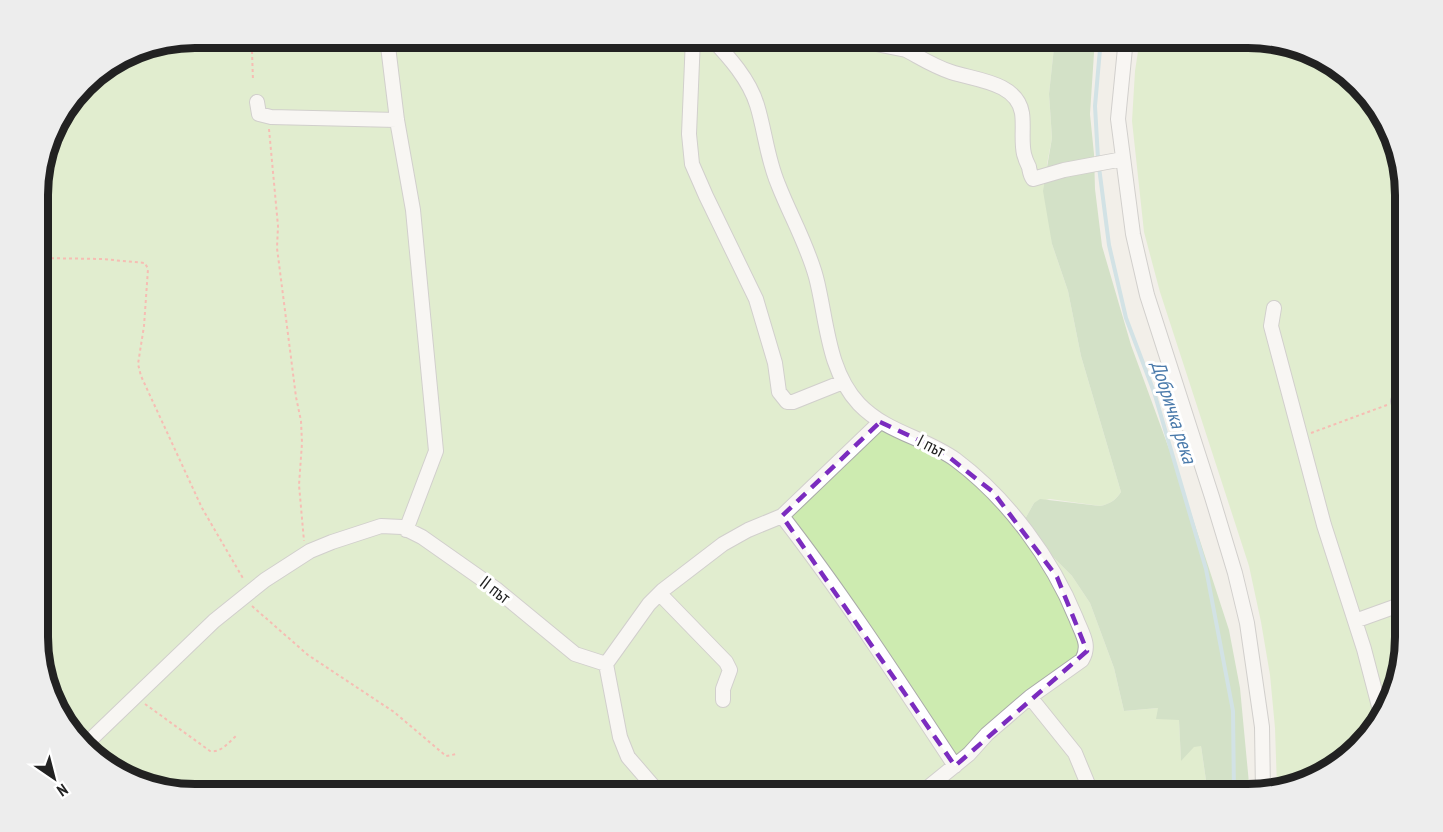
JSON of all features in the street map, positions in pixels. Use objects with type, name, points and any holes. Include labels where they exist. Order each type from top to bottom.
[{"type":"street","points":[[388,48],[397,120],[413,210],[436,451],[406,530]]},
{"type":"street","points":[[693,48],[690,134],[692,164],[756,298],[775,363],[779,392],[787,402],[793,402],[843,382]]},
{"type":"street","name":"І път","points":[[719,48],[738,70],[757,104],[770,162],[777,183],[804,240],[813,268],[830,342],[847,390],[880,422],[940,450],[973,473],[993,492],[1026,532],[1057,577],[1086,643],[1087,651],[1082,660],[1030,697],[932,784]]},
{"type":"street","points":[[912,48],[941,68],[981,79],[1011,92],[1020,103],[1023,116],[1023,154],[1033,179],[1123,159]]},
{"type":"street","points":[[1125,48],[1118,119],[1133,234],[1147,296],[1235,573],[1247,623],[1262,727],[1263,783]]},
{"type":"street","points":[[257,102],[260,114],[271,117],[397,120]]},
{"type":"street","points":[[1274,308],[1271,326],[1324,525],[1364,649],[1378,704]]},
{"type":"street","points":[[651,784],[633,763],[620,737],[606,664],[649,604],[660,594],[723,544],[748,530],[782,516],[880,422]]},
{"type":"street","points":[[782,516],[872,640],[955,766]]},
{"type":"street","name":"ІІ път","points":[[91,740],[214,621],[247,595],[305,553],[381,526],[402,527],[422,537],[496,590],[575,654],[606,664]]},
{"type":"street","points":[[660,594],[726,662],[730,670],[723,689],[723,700]]},
{"type":"street","points":[[1355,621],[1395,607]]},
{"type":"street","points":[[1030,697],[1075,753],[1088,784]]},
{"type":"path","points":[[252,48],[254,81]]},
{"type":"path","points":[[271,117],[269,127],[278,226],[277,248],[301,421],[299,485],[305,553]]},
{"type":"path","points":[[48,258],[102,259],[145,263],[148,269],[144,326],[138,364],[141,376],[202,508],[247,595],[308,655],[394,712],[446,756],[457,754]]},
{"type":"path","points":[[1301,436],[1395,402]]},
{"type":"path","points":[[135,696],[210,751],[216,752],[236,736]]},
{"type":"highlighted area","points":[[880,422],[940,450],[993,492],[1057,577],[1087,651],[955,766],[782,516]]},
{"type":"green space","points":[[1054,48],[1049,94],[1052,138],[1047,164],[1052,244],[1068,291],[1081,356],[1121,492],[1112,501],[1100,506],[1050,499],[1034,503],[1025,519],[1041,545],[1072,576],[1090,603],[1114,668],[1124,711],[1158,708],[1179,719],[1181,760],[1194,746],[1201,746],[1207,784],[195,784],[157,779],[122,764],[98,747],[73,719],[59,693],[49,656],[48,195],[49,176],[56,148],[73,113],[98,85],[113,73],[139,59],[176,49]]},
{"type":"green space","points":[[1054,48],[1094,48],[1090,114],[1095,189],[1102,246],[1131,345],[1179,476],[1229,630],[1240,688],[1249,784],[1207,784],[1201,746],[1194,747],[1181,761],[1179,720],[1156,719],[1158,708],[1124,711],[1114,668],[1090,603],[1072,576],[1041,545],[1025,519],[1034,503],[1040,499],[1100,506],[1112,501],[1121,492],[1081,356],[1068,291],[1052,244],[1043,191],[1052,138],[1049,94]]},
{"type":"green space","points":[[1138,48],[1267,49],[1304,59],[1337,78],[1358,98],[1380,130],[1392,166],[1395,186],[1394,656],[1384,693],[1365,726],[1352,741],[1313,769],[1277,781],[1270,675],[1249,566],[1160,292],[1144,232],[1132,121]]},
{"type":"waterway","name":"Добричка река","points":[[1098,159],[1095,106],[1100,48]]},
{"type":"waterway","name":"Добричка река","points":[[1099,167],[1109,245],[1126,318],[1154,392],[1206,569],[1233,711],[1234,784]]}]
